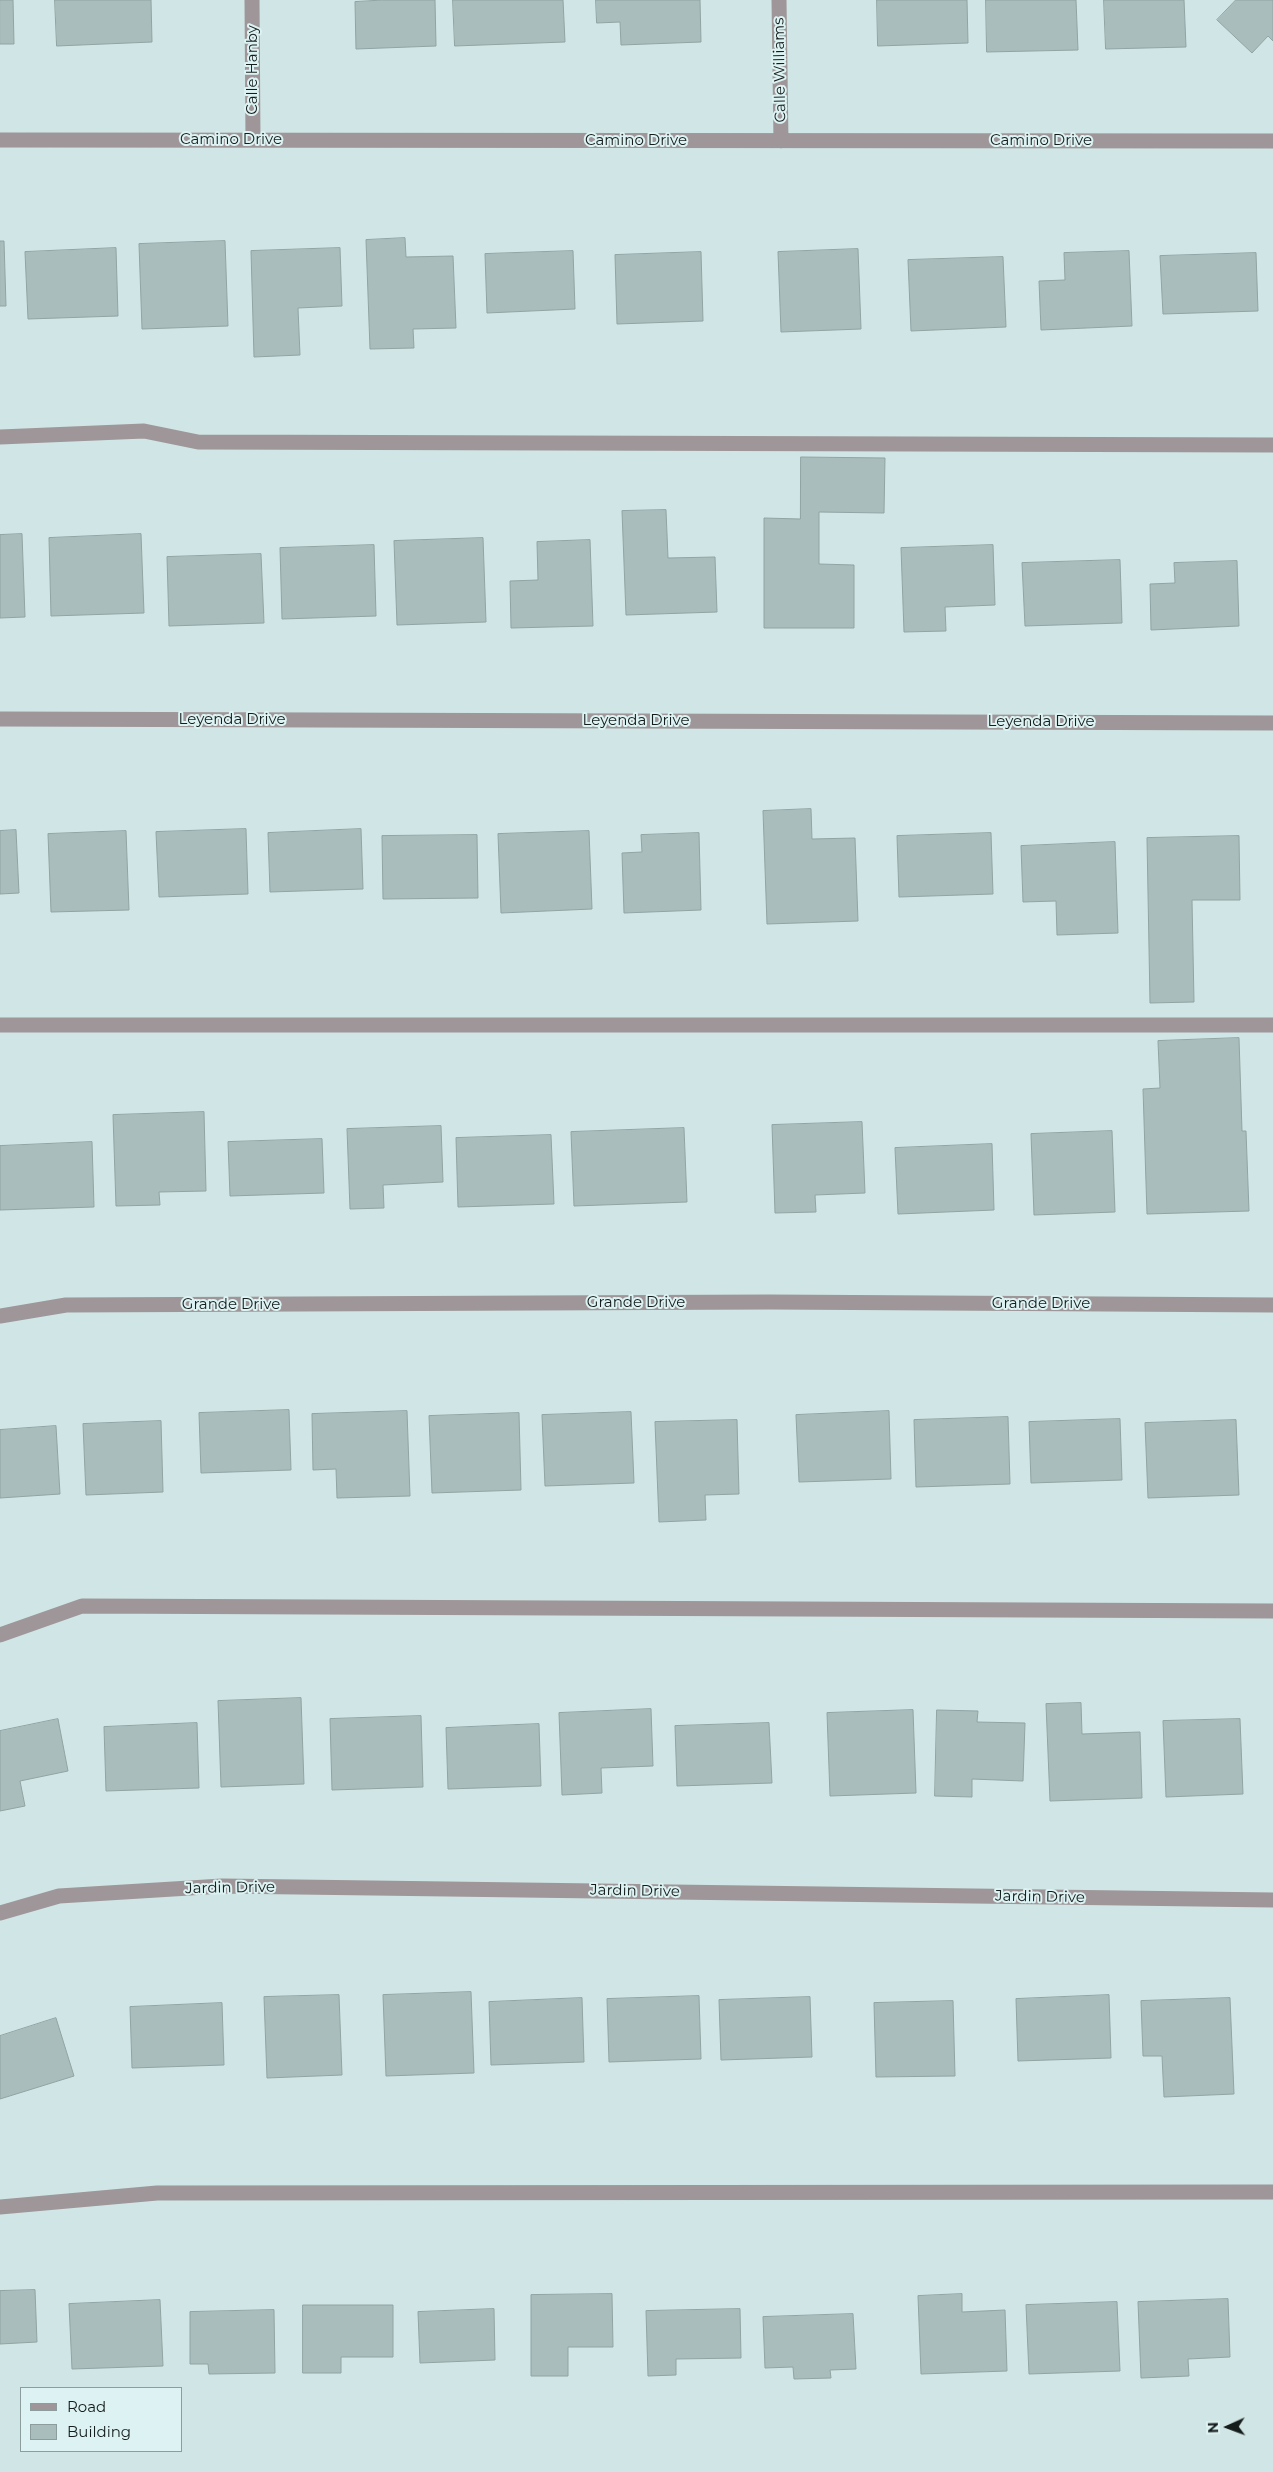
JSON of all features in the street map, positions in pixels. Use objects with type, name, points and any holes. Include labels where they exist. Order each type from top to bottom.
[{"type":"street","name":"Calle Hanby","points":[[252,0],[253,140]]},
{"type":"street","name":"Calle Williams","points":[[779,0],[781,141]]},
{"type":"street","name":"Camino Drive","points":[[0,140],[1273,141]]},
{"type":"street","points":[[0,437],[144,431],[198,442],[1273,445]]},
{"type":"street","name":"Leyenda Drive","points":[[0,719],[1273,723]]},
{"type":"street","points":[[0,1025],[1273,1025]]},
{"type":"street","name":"Grande Drive","points":[[0,1316],[66,1306],[759,1302],[1273,1305]]},
{"type":"street","points":[[0,1635],[82,1606],[1273,1611]]},
{"type":"street","name":"Jardin Drive","points":[[0,1913],[58,1896],[222,1886],[1273,1900]]},
{"type":"street","points":[[0,2207],[157,2193],[1273,2192]]},
{"type":"building","points":[[0,0],[13,0],[14,44],[0,44]]},
{"type":"building","points":[[55,0],[151,0],[152,42],[57,46]]},
{"type":"building","points":[[435,0],[436,46],[356,49],[355,2]]},
{"type":"building","points":[[453,0],[563,0],[565,42],[455,46]]},
{"type":"building","points":[[596,0],[700,0],[701,42],[621,45],[620,22],[597,23]]},
{"type":"building","points":[[877,0],[967,0],[968,43],[878,46]]},
{"type":"building","points":[[986,0],[1076,0],[1078,50],[987,52]]},
{"type":"building","points":[[1104,0],[1184,0],[1186,47],[1106,49]]},
{"type":"building","points":[[1236,0],[1273,0],[1273,41],[1268,36],[1252,53],[1217,20]]},
{"type":"building","points":[[405,238],[406,257],[453,256],[456,328],[413,329],[414,348],[370,349],[366,240]]},
{"type":"building","points":[[0,241],[4,241],[6,306],[0,306]]},
{"type":"building","points":[[225,241],[228,326],[142,329],[139,244]]},
{"type":"building","points":[[116,248],[118,316],[28,319],[25,252]]},
{"type":"building","points":[[340,248],[342,306],[298,308],[300,355],[254,357],[251,251]]},
{"type":"building","points":[[858,249],[861,329],[781,332],[778,252]]},
{"type":"building","points":[[573,251],[575,309],[487,313],[485,254]]},
{"type":"building","points":[[1129,251],[1132,326],[1041,330],[1039,281],[1065,280],[1064,253]]},
{"type":"building","points":[[701,252],[703,321],[617,324],[615,255]]},
{"type":"building","points":[[1256,253],[1258,311],[1163,314],[1160,256]]},
{"type":"building","points":[[1003,257],[1006,327],[911,331],[908,260]]},
{"type":"building","points":[[801,457],[885,458],[884,513],[819,512],[819,564],[854,565],[854,628],[764,628],[764,518],[800,519]]},
{"type":"building","points":[[666,510],[668,558],[715,557],[717,612],[626,615],[622,511]]},
{"type":"building","points":[[22,534],[25,617],[0,618],[0,535]]},
{"type":"building","points":[[141,534],[144,613],[51,616],[49,538]]},
{"type":"building","points":[[483,538],[486,622],[397,625],[394,541]]},
{"type":"building","points":[[590,540],[593,626],[511,628],[510,581],[538,580],[537,542]]},
{"type":"building","points":[[374,545],[376,616],[282,619],[280,548]]},
{"type":"building","points":[[993,545],[995,605],[945,607],[946,631],[904,632],[901,548]]},
{"type":"building","points":[[261,554],[264,623],[169,626],[167,557]]},
{"type":"building","points":[[1120,560],[1122,623],[1025,626],[1022,563]]},
{"type":"building","points":[[1237,561],[1239,626],[1151,630],[1150,584],[1175,583],[1174,563]]},
{"type":"building","points":[[811,809],[812,839],[855,838],[858,921],[767,924],[763,811]]},
{"type":"building","points":[[246,829],[248,894],[159,897],[156,832]]},
{"type":"building","points":[[361,829],[363,889],[270,892],[268,833]]},
{"type":"building","points":[[16,830],[19,893],[0,894],[0,831]]},
{"type":"building","points":[[126,831],[129,910],[51,912],[48,834]]},
{"type":"building","points":[[589,831],[592,909],[501,913],[498,834]]},
{"type":"building","points":[[699,833],[701,910],[624,913],[622,853],[642,852],[641,835]]},
{"type":"building","points":[[991,833],[993,894],[899,897],[897,836]]},
{"type":"building","points":[[477,835],[478,898],[383,899],[382,836]]},
{"type":"building","points":[[1239,836],[1240,900],[1192,900],[1194,1002],[1150,1003],[1147,838]]},
{"type":"building","points":[[1115,842],[1118,933],[1057,935],[1056,901],[1023,902],[1021,846]]},
{"type":"building","points":[[1239,1038],[1242,1131],[1246,1131],[1249,1211],[1147,1214],[1143,1089],[1160,1088],[1158,1041]]},
{"type":"building","points":[[204,1112],[206,1191],[159,1192],[160,1205],[116,1206],[113,1115]]},
{"type":"building","points":[[862,1122],[865,1193],[815,1195],[816,1212],[775,1213],[772,1125]]},
{"type":"building","points":[[441,1126],[443,1182],[383,1185],[384,1208],[350,1209],[347,1129]]},
{"type":"building","points":[[684,1128],[687,1202],[574,1206],[571,1132]]},
{"type":"building","points":[[1112,1131],[1115,1212],[1034,1215],[1031,1134]]},
{"type":"building","points":[[551,1135],[554,1204],[458,1207],[456,1138]]},
{"type":"building","points":[[322,1139],[324,1193],[230,1196],[228,1142]]},
{"type":"building","points":[[92,1142],[94,1207],[0,1210],[0,1146]]},
{"type":"building","points":[[992,1144],[994,1210],[898,1214],[895,1148]]},
{"type":"building","points":[[289,1410],[291,1470],[201,1473],[199,1413]]},
{"type":"building","points":[[407,1411],[410,1496],[337,1498],[336,1469],[313,1470],[312,1414]]},
{"type":"building","points":[[889,1411],[891,1479],[799,1482],[796,1415]]},
{"type":"building","points":[[631,1412],[634,1483],[545,1486],[542,1415]]},
{"type":"building","points":[[519,1413],[521,1490],[432,1493],[429,1416]]},
{"type":"building","points":[[1008,1417],[1010,1484],[916,1487],[914,1420]]},
{"type":"building","points":[[1120,1419],[1122,1480],[1031,1483],[1029,1422]]},
{"type":"building","points":[[737,1420],[739,1494],[705,1495],[706,1520],[659,1522],[655,1422]]},
{"type":"building","points":[[1236,1420],[1239,1495],[1148,1498],[1145,1423]]},
{"type":"building","points":[[161,1421],[163,1492],[86,1495],[83,1424]]},
{"type":"building","points":[[56,1426],[60,1494],[0,1498],[0,1430]]},
{"type":"building","points":[[301,1698],[304,1784],[221,1787],[218,1701]]},
{"type":"building","points":[[1081,1703],[1082,1734],[1140,1732],[1142,1798],[1050,1801],[1046,1704]]},
{"type":"building","points":[[651,1709],[653,1766],[601,1768],[602,1793],[562,1795],[559,1713]]},
{"type":"building","points":[[913,1710],[916,1793],[830,1796],[827,1713]]},
{"type":"building","points":[[937,1710],[978,1711],[977,1722],[1025,1723],[1023,1781],[972,1779],[972,1797],[935,1796]]},
{"type":"building","points":[[421,1716],[423,1787],[332,1790],[330,1719]]},
{"type":"building","points":[[58,1719],[68,1771],[20,1781],[25,1806],[0,1811],[0,1731]]},
{"type":"building","points":[[1240,1719],[1243,1794],[1166,1797],[1163,1721]]},
{"type":"building","points":[[197,1723],[199,1788],[106,1791],[104,1727]]},
{"type":"building","points":[[769,1723],[772,1783],[677,1786],[675,1726]]},
{"type":"building","points":[[539,1724],[541,1786],[448,1789],[446,1728]]},
{"type":"building","points":[[471,1992],[474,2073],[386,2076],[383,1995]]},
{"type":"building","points":[[339,1995],[342,2075],[267,2078],[264,1997]]},
{"type":"building","points":[[1109,1995],[1111,2058],[1018,2061],[1016,1999]]},
{"type":"building","points":[[699,1996],[701,2059],[609,2062],[607,1999]]},
{"type":"building","points":[[810,1997],[812,2057],[721,2060],[719,2000]]},
{"type":"building","points":[[582,1998],[584,2062],[491,2065],[489,2002]]},
{"type":"building","points":[[1230,1998],[1234,2094],[1164,2097],[1162,2056],[1143,2056],[1141,2001]]},
{"type":"building","points":[[953,2001],[955,2076],[876,2077],[874,2003]]},
{"type":"building","points":[[222,2003],[224,2065],[132,2068],[130,2007]]},
{"type":"building","points":[[56,2018],[74,2076],[0,2099],[0,2036]]},
{"type":"building","points":[[35,2290],[37,2342],[0,2344],[0,2291]]},
{"type":"building","points":[[612,2294],[613,2347],[568,2347],[568,2376],[531,2376],[531,2295]]},
{"type":"building","points":[[962,2294],[962,2312],[1005,2310],[1007,2371],[921,2374],[918,2296]]},
{"type":"building","points":[[1228,2299],[1230,2357],[1188,2359],[1189,2376],[1141,2378],[1138,2302]]},
{"type":"building","points":[[160,2300],[163,2366],[72,2369],[69,2304]]},
{"type":"building","points":[[1117,2302],[1120,2371],[1029,2374],[1026,2305]]},
{"type":"building","points":[[303,2305],[393,2305],[393,2357],[341,2357],[341,2373],[303,2373]]},
{"type":"building","points":[[494,2309],[495,2360],[420,2363],[418,2312]]},
{"type":"building","points":[[740,2309],[741,2358],[676,2359],[676,2375],[648,2376],[646,2311]]},
{"type":"building","points":[[274,2310],[275,2373],[209,2374],[208,2364],[190,2364],[190,2312]]},
{"type":"building","points":[[853,2314],[856,2369],[830,2370],[831,2378],[794,2379],[793,2367],[765,2368],[763,2317]]}]
